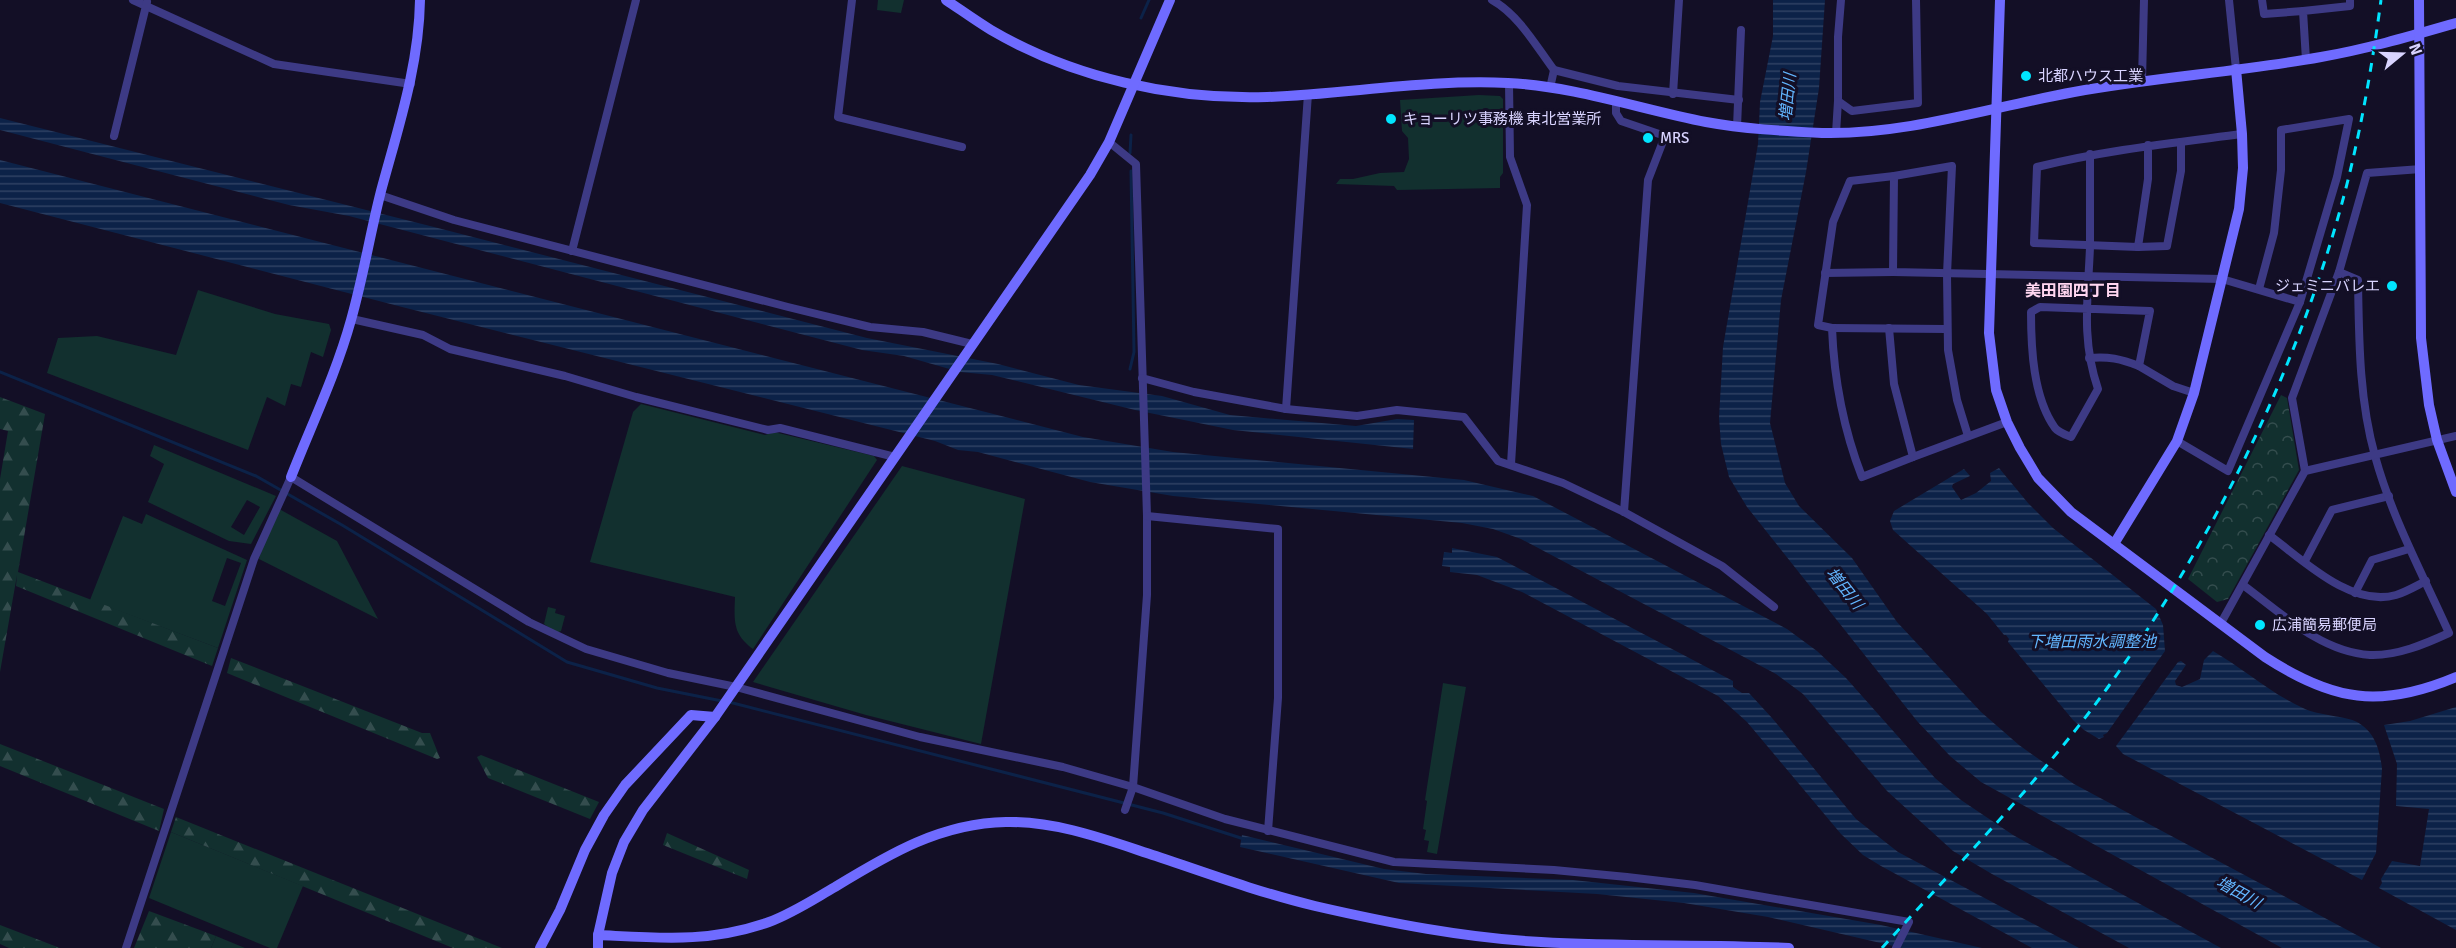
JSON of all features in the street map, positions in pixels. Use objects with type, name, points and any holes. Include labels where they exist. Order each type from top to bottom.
[{"type":"street","points":[[133,0],[147,3],[274,64],[411,84]]},
{"type":"street","points":[[126,948],[254,559],[289,480],[352,319],[370,234],[411,84],[420,23],[420,0]]},
{"type":"street","points":[[572,251],[636,0]]},
{"type":"street","points":[[852,0],[838,117],[962,147]]},
{"type":"street","points":[[946,0],[992,31],[1046,57],[1132,86],[1218,97],[1308,94],[1466,82],[1509,83],[1550,88],[1742,128],[1824,133],[1907,126],[2142,80],[2306,60],[2357,50],[2456,22]]},
{"type":"street","points":[[598,948],[598,935],[612,873],[624,842],[643,810],[735,689],[1090,175],[1109,142],[1170,0]]},
{"type":"street","points":[[1492,0],[1517,19],[1554,70],[1618,86],[1739,100]]},
{"type":"street","points":[[1674,94],[1679,0]]},
{"type":"street","points":[[1836,133],[1841,0]]},
{"type":"street","points":[[1838,101],[1852,111],[1918,103],[1916,0]]},
{"type":"street","points":[[2000,0],[1989,333],[1991,362],[1996,390],[2007,422],[2038,478],[2071,512],[2291,674],[2332,691],[2379,698],[2426,689],[2456,676]]},
{"type":"street","points":[[2142,80],[2144,0]]},
{"type":"street","points":[[2114,544],[2177,441],[2194,393],[2239,209],[2243,168],[2242,134],[2229,0]]},
{"type":"street","points":[[2262,0],[2264,14],[2350,6],[2350,0]]},
{"type":"street","points":[[2419,0],[2421,338],[2429,405],[2456,492]]},
{"type":"street","points":[[114,136],[147,3]]},
{"type":"street","points":[[2303,11],[2306,60]]},
{"type":"street","points":[[1741,30],[1739,100],[1742,128]]},
{"type":"street","points":[[1550,88],[1554,70]]},
{"type":"street","points":[[1509,83],[1510,157],[1527,205],[1511,464]]},
{"type":"street","points":[[1286,409],[1308,94]]},
{"type":"street","points":[[1616,102],[1616,113],[1621,122],[1665,136],[1648,180],[1623,512]]},
{"type":"street","points":[[2177,441],[2228,471],[2300,302],[2337,177],[2349,119],[2281,130],[2281,170],[2274,233],[2259,289]]},
{"type":"street","points":[[2181,142],[2181,171],[2167,246],[2034,243],[2037,167],[2090,154],[2148,146],[2242,134]]},
{"type":"street","points":[[1109,142],[1136,164],[1147,501],[1147,595],[1132,789],[1125,810]]},
{"type":"street","points":[[2138,247],[2148,179],[2148,146]]},
{"type":"street","points":[[2090,154],[2090,245],[2088,277],[2087,308],[2086,344],[2098,389],[2071,437],[2056,430],[2041,397],[2032,355],[2031,312],[2040,307],[2087,308],[2150,311],[2139,366]]},
{"type":"street","points":[[1946,329],[1832,328],[1818,325],[1833,222],[1850,181],[1952,166],[1946,329],[1952,377],[1968,436]]},
{"type":"street","points":[[2221,623],[2305,471],[2292,398],[2339,272],[2367,172],[2421,169]]},
{"type":"street","points":[[1893,272],[1894,176]]},
{"type":"street","points":[[380,197],[454,220],[572,251],[860,324],[923,332],[970,347]]},
{"type":"street","points":[[1825,273],[1893,272],[2223,279],[2300,302]]},
{"type":"street","points":[[2243,585],[2305,631],[2336,648],[2370,655],[2399,652],[2449,633],[2409,549],[2375,455],[2360,367],[2358,280],[2339,272]]},
{"type":"street","points":[[352,319],[423,335],[450,349],[565,376],[636,397],[768,430],[780,428],[895,457]]},
{"type":"street","points":[[1832,328],[1838,397],[1848,441],[1862,477],[2007,422]]},
{"type":"street","points":[[1889,328],[1894,384],[1913,458]]},
{"type":"street","points":[[2089,358],[2122,359],[2173,386],[2194,393]]},
{"type":"street","points":[[1142,380],[1286,409],[1357,416],[1397,410],[1464,417],[1498,461],[1563,483],[1623,512],[1722,566],[1774,607]]},
{"type":"street","points":[[2305,471],[2456,436]]},
{"type":"street","points":[[289,480],[537,626],[586,649],[668,673],[920,736],[1064,767],[1225,819],[1394,862],[1554,870],[1695,885],[1909,922],[1897,948]]},
{"type":"street","points":[[2305,561],[2332,510],[2389,496]]},
{"type":"street","points":[[1147,516],[1278,529],[1278,698],[1268,831]]},
{"type":"street","points":[[2269,535],[2337,585],[2355,593],[2374,597],[2395,595],[2426,581]]},
{"type":"street","points":[[2355,593],[2372,560],[2409,549]]},
{"type":"street","points":[[539,947],[560,910],[594,831],[625,785],[691,715],[718,713]]},
{"type":"street","points":[[598,935],[686,939],[707,938],[744,930],[772,921],[802,906],[885,857],[921,839],[980,824],[1021,822],[1075,831],[1249,888],[1316,906],[1447,932],[1539,942],[1788,948]]},
{"type":"green space","points":[[878,0],[904,0],[901,13],[877,10]]},
{"type":"green space","points":[[1479,95],[1500,96],[1503,99],[1503,173],[1500,177],[1500,188],[1397,190],[1394,186],[1336,184],[1340,179],[1404,172],[1409,159],[1408,138],[1402,131],[1400,100]]},
{"type":"green space","points":[[198,290],[275,314],[329,324],[331,330],[323,357],[311,352],[301,387],[291,384],[285,406],[267,397],[248,450],[47,373],[58,338],[97,336],[176,355]]},
{"type":"green space","points":[[2281,395],[2287,398],[2299,470],[2228,599],[2217,602],[2188,579]]},
{"type":"green space","points":[[0,397],[45,414],[18,572],[218,648],[212,666],[16,586],[17,575],[0,672],[0,479],[8,431],[0,429]]},
{"type":"green space","points":[[641,404],[765,435],[774,432],[874,456],[877,460],[753,649],[738,633],[735,597],[590,562],[633,412]]},
{"type":"green space","points":[[154,445],[276,496],[251,544],[229,541],[148,502],[164,464],[150,456]],"holes":[[[247,500],[260,507],[244,535],[231,527]]]},
{"type":"green space","points":[[902,466],[1025,499],[981,744],[866,715],[753,682]]},
{"type":"green space","points":[[281,510],[337,541],[378,619],[259,559],[278,511]]},
{"type":"green space","points":[[146,514],[247,560],[218,648],[90,600],[123,516],[142,524]],"holes":[[[227,558],[241,563],[225,606],[212,601]]]},
{"type":"green space","points":[[548,607],[556,609],[555,613],[565,616],[561,631],[556,633],[544,624]]},
{"type":"green space","points":[[231,658],[422,733],[430,733],[440,758],[437,759],[227,673]]},
{"type":"green space","points":[[1443,683],[1466,687],[1437,854],[1427,852],[1429,841],[1424,840],[1426,830],[1423,829],[1427,801],[1425,800]]},
{"type":"green space","points":[[0,744],[164,809],[159,831],[0,766]]},
{"type":"green space","points":[[481,755],[599,802],[590,819],[488,778],[477,757]]},
{"type":"green space","points":[[176,817],[502,948],[453,948],[171,832]]},
{"type":"green space","points":[[171,832],[303,886],[277,948],[270,948],[149,898]]},
{"type":"green space","points":[[667,833],[749,870],[747,879],[663,845]]},
{"type":"green space","points":[[149,911],[216,936],[211,948],[134,948]]},
{"type":"green space","points":[[0,925],[60,948],[9,948],[0,944]]},
{"type":"green space","points":[[216,936],[245,948],[211,948]]},
{"type":"water","name":"増田川","points":[[1773,0],[1825,0],[1819,88],[1806,172],[1781,300],[1770,423],[1785,483],[1799,506],[1852,558],[1897,622],[1981,712],[2019,745],[2074,784],[2381,948],[2282,948],[1981,782],[1950,756],[1917,721],[1747,507],[1729,477],[1721,444],[1719,418],[1723,347],[1758,144],[1760,102],[1773,36]]},
{"type":"water","points":[[0,118],[867,338],[998,364],[1079,385],[1162,396],[1230,415],[1356,426],[1397,419],[1414,420],[1413,449],[1233,430],[1135,410],[992,375],[960,372],[904,356],[862,350],[349,216],[289,205],[0,130]]},
{"type":"water","points":[[0,160],[1083,437],[1173,452],[1464,480],[1533,496],[1787,629],[1817,651],[1846,678],[1935,778],[1961,800],[2013,835],[2221,948],[2129,948],[1992,874],[1953,851],[1887,791],[1803,694],[1776,674],[1521,539],[1493,529],[1462,523],[1173,496],[1090,482],[978,452],[958,450],[935,441],[0,203]]},
{"type":"water","name":"下増田雨水調整池","points":[[1999,468],[2028,503],[2053,528],[2156,609],[2163,625],[2165,651],[2107,733],[2103,735],[2104,737],[2099,739],[2073,720],[1987,614],[1893,530],[1890,521],[1894,511],[1964,469],[1970,476],[1953,484],[1952,487],[1961,500],[1976,493],[1991,481],[1990,473]]},
{"type":"water","points":[[1452,548],[1497,557],[1733,681],[1733,687],[1742,693],[1749,693],[1772,718],[1856,819],[1898,852],[2079,948],[2032,948],[1863,855],[1841,834],[1747,722],[1718,696],[1522,592],[1477,575],[1450,572],[1450,567],[1442,566],[1444,552],[1452,553]]},
{"type":"water","name":"下増田雨水調整池","points":[[2213,651],[2291,702],[2310,711],[2357,722],[2372,736],[2378,748],[2382,769],[2376,853],[2362,880],[2123,754],[2116,746],[2178,662],[2181,661],[2186,665],[2175,681],[2176,685],[2182,687],[2200,679],[2204,660]]},
{"type":"water","points":[[2456,707],[2456,930],[2379,888],[2382,883],[2381,879],[2392,861],[2420,866],[2429,809],[2396,806],[2397,764],[2384,725],[2410,721]]},
{"type":"water","points":[[1242,835],[1384,869],[1426,874],[1573,880],[1694,893],[1881,925],[1982,948],[1902,948],[1768,917],[1684,903],[1597,894],[1399,883],[1240,847]]},
{"type":"waterway","points":[[1141,18],[1149,0]]},
{"type":"waterway","points":[[1130,153],[1131,135]]},
{"type":"waterway","points":[[1130,369],[1134,352],[1131,171]]},
{"type":"waterway","points":[[0,372],[256,476],[342,525],[567,662],[657,688],[722,701]]},
{"type":"waterway","points":[[729,702],[1163,813],[1244,839]]},
{"type":"railway","points":[[1882,948],[1999,820],[2082,721],[2145,633],[2180,578],[2212,521],[2270,404],[2318,283],[2358,139],[2381,0]]},
{"type":"place","name":"北都ハウス工業","points":[[2026,76]]},
{"type":"place","name":"キョーリツ事務機 東北営業所","points":[[1391,119]]},
{"type":"place","name":"MRS","points":[[1648,138]]},
{"type":"place","name":"ジェミニバレエ","points":[[2392,286]]},
{"type":"place","name":"広浦簡易郵便局","points":[[2260,625]]},
{"type":"district","name":"美田園四丁目","points":[[2073,290]]}]
